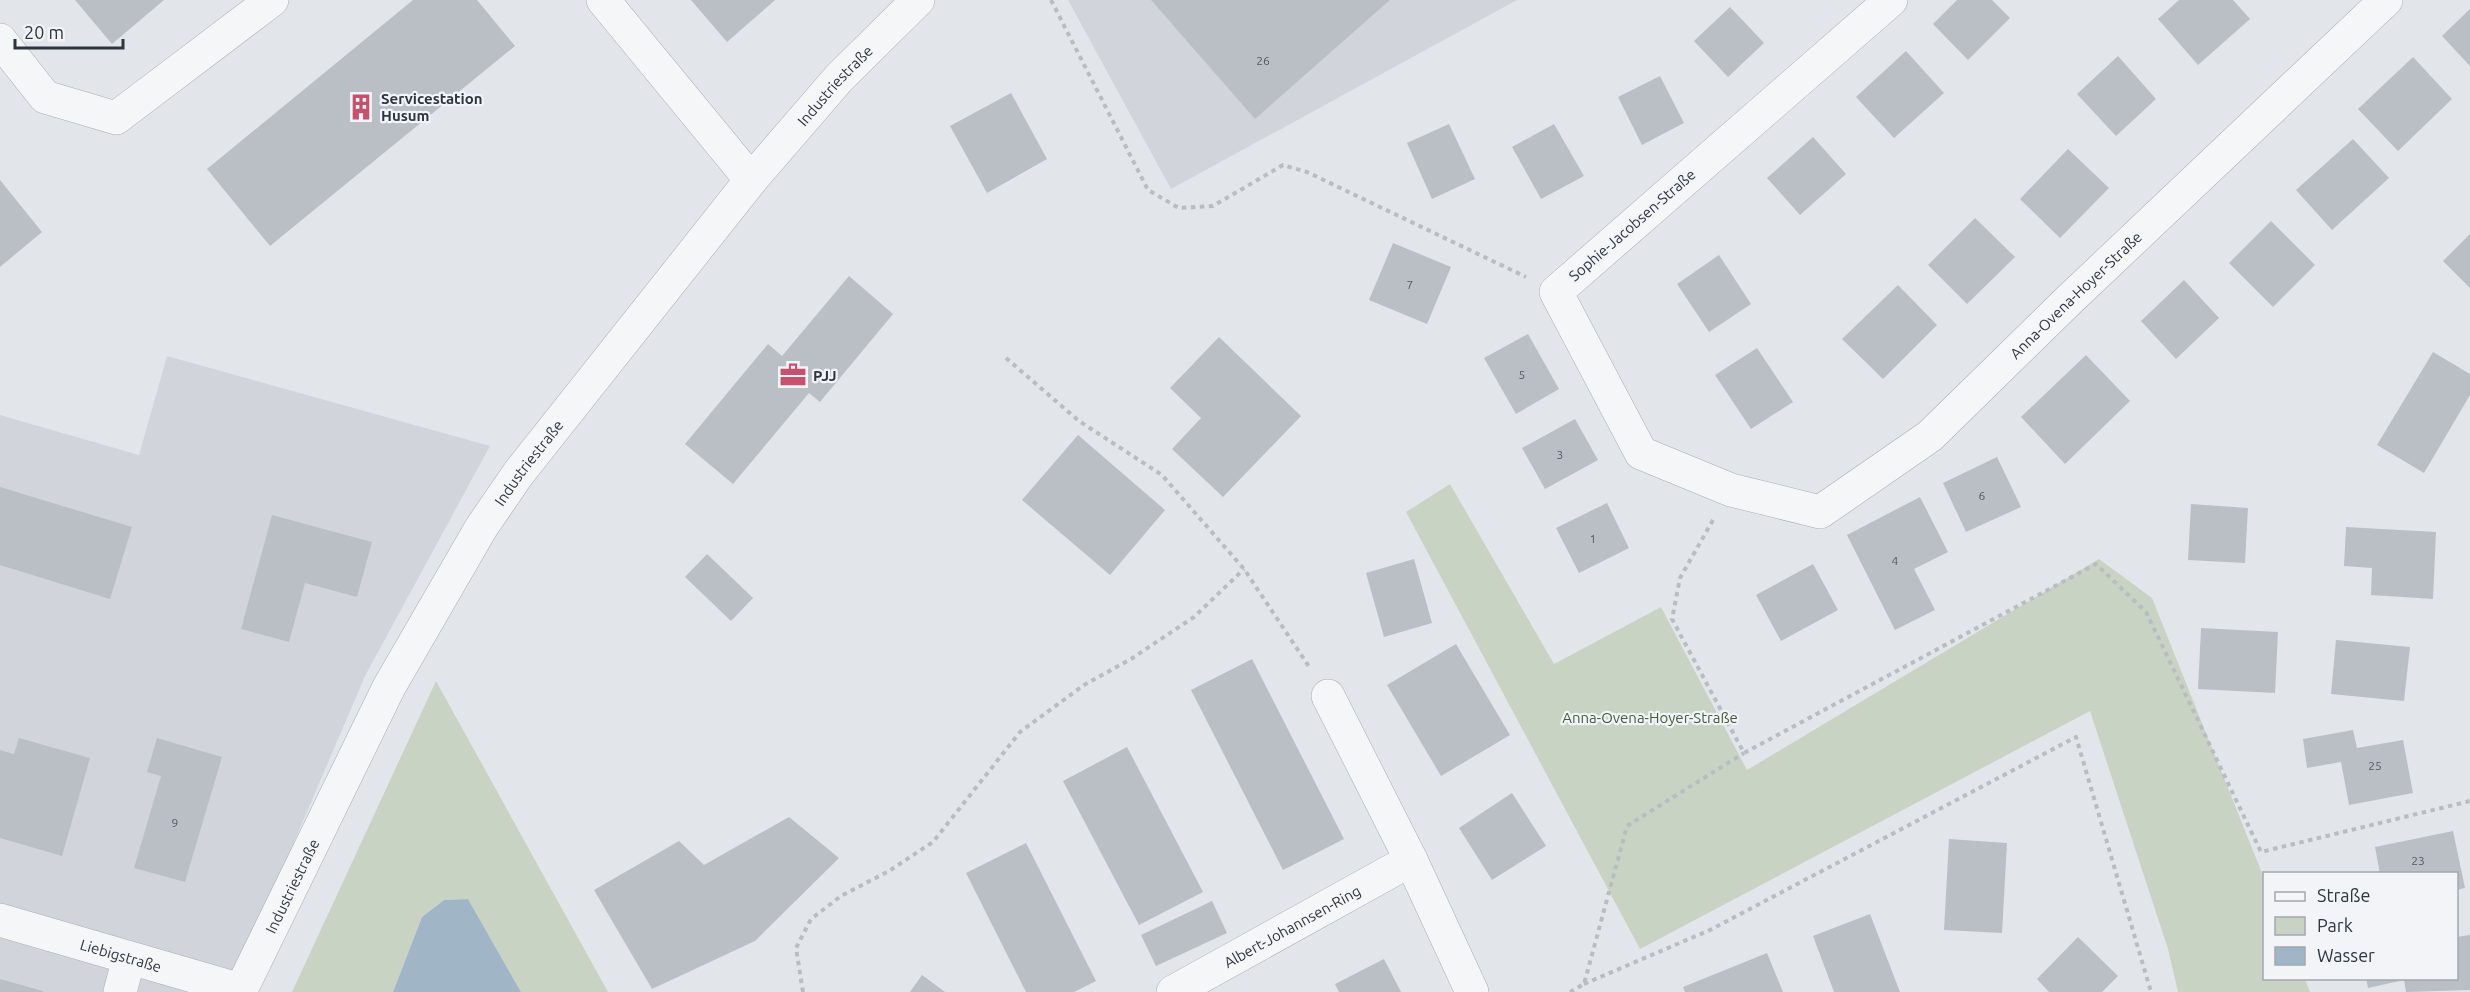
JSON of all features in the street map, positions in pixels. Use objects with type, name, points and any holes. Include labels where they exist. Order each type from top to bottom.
[{"type":"street","points":[[603,0],[751,180]]},
{"type":"street","name":"Industriestraße","points":[[240,991],[389,687],[481,528],[518,474],[751,180],[839,78],[918,0]]},
{"type":"street","name":"Sophie-Jacobsen-Straße","points":[[1731,490],[1641,453],[1556,292],[1891,0]]},
{"type":"street","name":"Anna-Ovena-Hoyer-Straße","points":[[1731,490],[1820,512],[1930,436],[2068,301],[2386,0]]},
{"type":"street","points":[[0,40],[45,97],[116,118],[254,6]]},
{"type":"street","points":[[1328,696],[1411,860],[1472,992]]},
{"type":"street","name":"Albert-Johannsen-Ring","points":[[1173,992],[1411,860]]},
{"type":"street","name":"Liebigstraße","points":[[0,921],[240,991]]},
{"type":"street","points":[[120,992],[129,958]]},
{"type":"path","points":[[1051,0],[1148,190],[1179,208],[1213,206],[1283,165],[1307,172],[1556,292]]},
{"type":"path","points":[[1006,358],[1079,422],[1162,475],[1244,569],[1328,696]]},
{"type":"path","points":[[1731,490],[1680,578],[1672,619],[1744,753]]},
{"type":"path","points":[[1584,984],[1628,826],[1744,753],[2097,564],[2146,612],[2261,852],[2470,801]]},
{"type":"path","points":[[802,992],[796,948],[812,919],[841,896],[889,871],[933,842],[1020,732],[1084,686],[1194,617],[1244,569]]},
{"type":"path","points":[[1570,992],[1710,930],[2076,737],[2151,992]]},
{"type":"shaded area","points":[[1068,0],[1517,0],[1171,189]]},
{"type":"shaded area","points":[[167,356],[490,446],[365,676],[230,992],[0,992],[0,415],[139,455]]},
{"type":"green space","points":[[1450,484],[1554,664],[1661,607],[1747,770],[2099,559],[2152,598],[2263,876],[2263,980],[2305,980],[2310,992],[2178,992],[2168,949],[2090,711],[1640,949],[1406,512]]},
{"type":"green space","points":[[436,681],[608,992],[521,992],[468,899],[444,900],[422,917],[393,992],[292,992]]},
{"type":"water","points":[[468,899],[521,992],[393,992],[422,917],[444,900]]},
{"type":"building","points":[[75,0],[164,0],[112,44]]},
{"type":"building","name":"Servicestation Husum","points":[[413,0],[477,0],[515,46],[270,246],[207,169]]},
{"type":"building","points":[[691,0],[775,0],[727,42]]},
{"type":"building","points":[[1151,0],[1390,0],[1255,119]]},
{"type":"building","points":[[1957,0],[1992,0],[2010,18],[1968,60],[1933,24]]},
{"type":"building","points":[[2179,0],[2233,0],[2250,19],[2198,65],[2158,19]]},
{"type":"building","points":[[1730,7],[1764,43],[1728,77],[1694,41]]},
{"type":"building","points":[[2470,9],[2470,66],[2442,36]]},
{"type":"building","points":[[1906,51],[1944,93],[1894,138],[1856,97]]},
{"type":"building","points":[[2118,56],[2156,99],[2116,136],[2077,94]]},
{"type":"building","points":[[2413,57],[2452,99],[2398,151],[2358,109]]},
{"type":"building","points":[[1660,76],[1684,123],[1642,145],[1618,97]]},
{"type":"building","points":[[1011,93],[1047,159],[987,193],[950,126]]},
{"type":"building","points":[[1449,124],[1475,179],[1432,199],[1407,143]]},
{"type":"building","points":[[1554,124],[1584,176],[1541,199],[1512,147]]},
{"type":"building","points":[[1813,137],[1846,174],[1800,215],[1767,178]]},
{"type":"building","points":[[2353,139],[2389,178],[2332,230],[2296,190]]},
{"type":"building","points":[[2068,149],[2109,188],[2060,238],[2020,199]]},
{"type":"building","points":[[0,180],[42,232],[0,267]]},
{"type":"building","points":[[1975,218],[2015,257],[1967,304],[1928,265]]},
{"type":"building","points":[[2271,221],[2315,265],[2273,307],[2229,263]]},
{"type":"building","points":[[2470,234],[2470,288],[2443,261]]},
{"type":"building","points":[[1393,243],[1451,267],[1427,324],[1369,300]]},
{"type":"building","points":[[1719,255],[1751,304],[1709,332],[1677,284]]},
{"type":"building","name":"PJJ","points":[[849,276],[893,314],[820,402],[809,393],[733,484],[685,444],[768,344],[782,356]]},
{"type":"building","points":[[2184,280],[2219,318],[2176,359],[2141,321]]},
{"type":"building","points":[[1898,285],[1937,325],[1883,379],[1842,339]]},
{"type":"building","points":[[1528,334],[1559,389],[1516,414],[1484,358]]},
{"type":"building","points":[[1219,337],[1301,416],[1223,497],[1172,449],[1201,418],[1170,388]]},
{"type":"building","points":[[1757,348],[1793,402],[1751,429],[1715,375]]},
{"type":"building","points":[[2433,352],[2470,374],[2470,395],[2424,473],[2377,445]]},
{"type":"building","points":[[2086,355],[2130,401],[2065,464],[2021,417]]},
{"type":"building","points":[[1575,419],[1598,460],[1545,489],[1522,448]]},
{"type":"building","points":[[1078,435],[1165,510],[1110,575],[1022,500]]},
{"type":"building","points":[[1997,457],[2021,507],[1966,532],[1943,483]]},
{"type":"building","points":[[0,487],[132,527],[110,599],[0,565]]},
{"type":"building","points":[[1920,497],[1948,552],[1914,569],[1935,610],[1895,630],[1847,535]]},
{"type":"building","points":[[1607,503],[1629,548],[1579,573],[1556,528]]},
{"type":"building","points":[[2191,504],[2248,508],[2245,563],[2188,560]]},
{"type":"building","points":[[272,515],[372,542],[357,597],[305,583],[289,642],[241,629]]},
{"type":"building","points":[[2346,527],[2436,532],[2433,599],[2371,595],[2372,568],[2344,566]]},
{"type":"building","points":[[707,554],[753,598],[731,621],[685,577]]},
{"type":"building","points":[[1414,559],[1432,623],[1384,637],[1366,573]]},
{"type":"building","points":[[1813,564],[1838,610],[1781,641],[1756,595]]},
{"type":"building","points":[[2201,628],[2278,632],[2275,693],[2198,689]]},
{"type":"building","points":[[2336,640],[2410,647],[2404,701],[2331,694]]},
{"type":"building","points":[[1456,644],[1510,735],[1441,776],[1387,685]]},
{"type":"building","points":[[1252,659],[1344,839],[1283,870],[1191,690]]},
{"type":"building","points":[[2353,730],[2357,748],[2403,740],[2413,793],[2349,805],[2341,762],[2307,768],[2303,739]]},
{"type":"building","points":[[19,738],[90,758],[62,856],[0,838],[0,750],[14,754]]},
{"type":"building","points":[[157,738],[222,757],[185,882],[134,868],[161,776],[147,772]]},
{"type":"building","points":[[1127,747],[1203,892],[1139,925],[1063,781]]},
{"type":"building","points":[[1512,793],[1546,846],[1492,880],[1459,828]]},
{"type":"building","points":[[789,817],[839,858],[755,941],[652,989],[594,890],[679,841],[704,865]]},
{"type":"building","points":[[2453,831],[2465,888],[2458,890],[2458,872],[2380,872],[2375,847]]},
{"type":"building","points":[[1949,839],[2007,843],[2002,933],[1944,930]]},
{"type":"building","points":[[1026,843],[1096,981],[1074,992],[1026,992],[966,873]]},
{"type":"building","points":[[1212,901],[1227,933],[1156,966],[1141,935]]},
{"type":"building","points":[[1870,914],[1900,992],[1834,992],[1813,936]]},
{"type":"building","points":[[2470,935],[2470,990],[2406,992],[2404,980],[2458,980],[2458,937]]},
{"type":"building","points":[[2078,937],[2118,976],[2102,992],[2049,992],[2037,979]]},
{"type":"building","points":[[1767,953],[1783,992],[1685,992],[1683,987]]},
{"type":"building","points":[[1384,959],[1401,992],[1339,992],[1335,984]]},
{"type":"building","points":[[922,975],[945,992],[910,992]]},
{"type":"building","points":[[0,979],[43,991],[43,992],[0,992]]},
{"type":"building","points":[[2366,980],[2404,980],[2368,988]]},
{"type":"place","name":"Servicestation Husum","points":[[361,107]]},
{"type":"place","name":"PJJ","points":[[793,375]]}]
